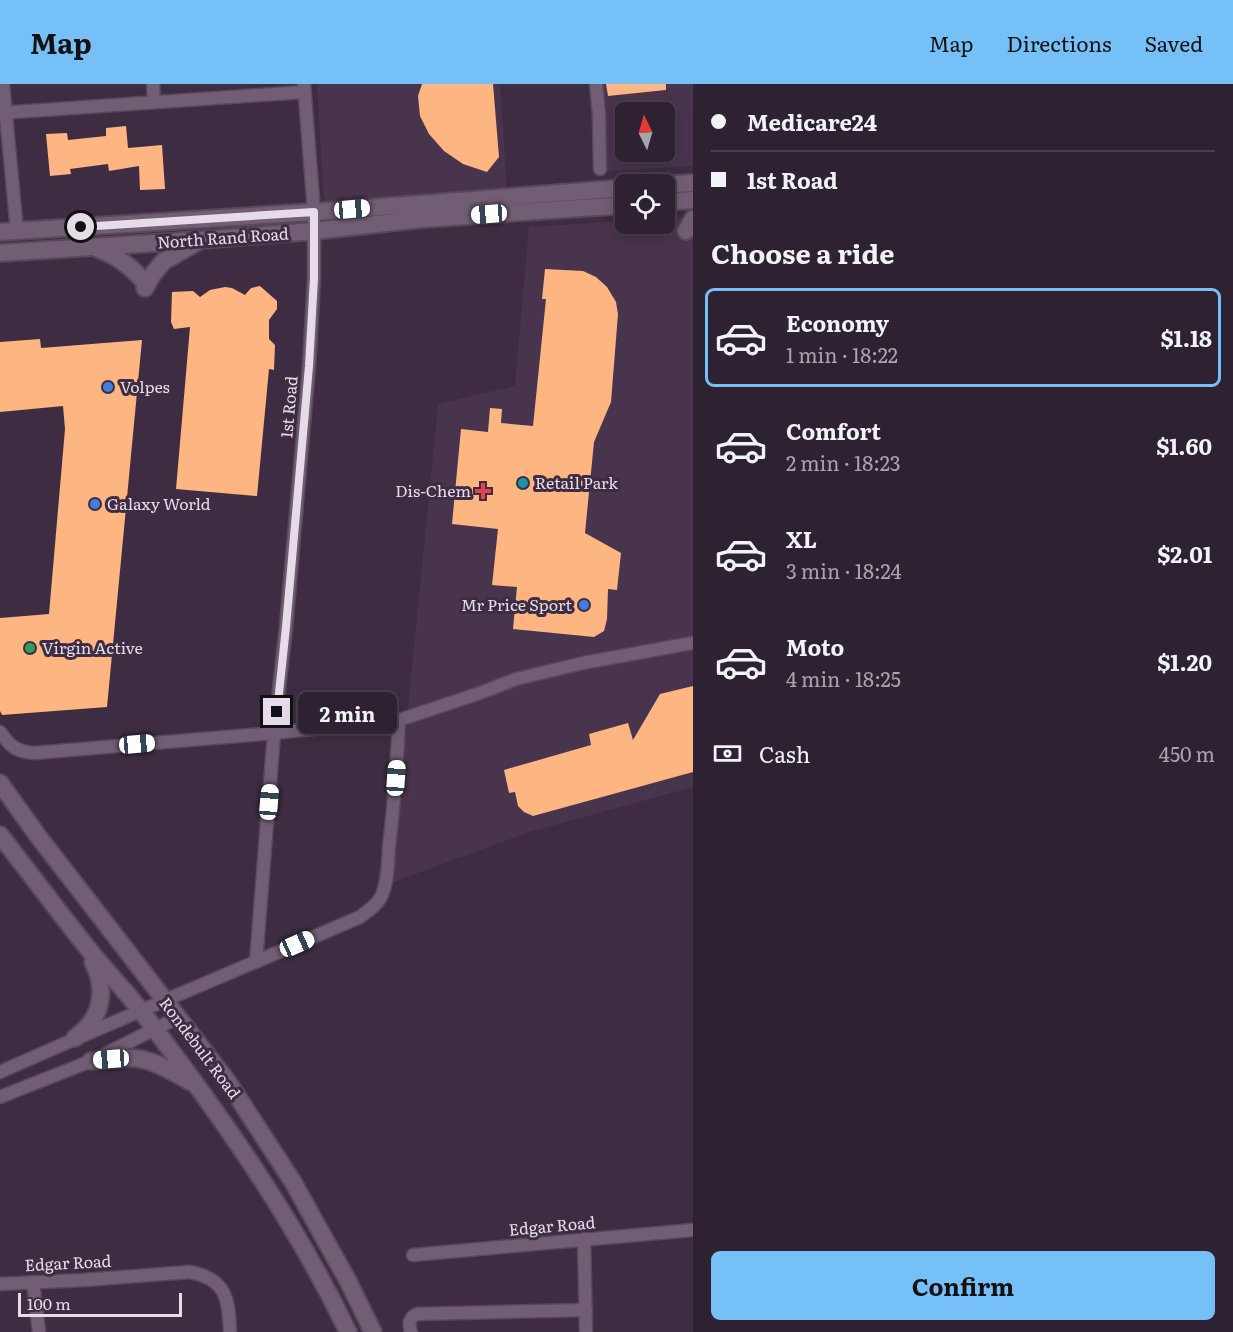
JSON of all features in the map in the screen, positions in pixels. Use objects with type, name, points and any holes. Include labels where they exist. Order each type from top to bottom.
[{"type":"main road","points":[[675,184],[693,183]]},
{"type":"main road","name":"North Rand Road","points":[[0,232],[314,212],[615,189]]},
{"type":"main road","points":[[675,201],[693,200]]},
{"type":"main road","name":"North Rand Road","points":[[0,253],[200,240],[422,219],[615,206]]},
{"type":"main road","points":[[91,247],[120,258],[130,266],[145,285],[164,261],[200,240]]},
{"type":"main road","name":"Rondebult Road","points":[[0,783],[38,836],[228,1082],[293,1182],[348,1281],[373,1332]]},
{"type":"main road","name":"Rondebult Road","points":[[0,835],[200,1088],[269,1189],[328,1289],[348,1332]]},
{"type":"main road","points":[[75,1038],[91,1023],[100,1001],[101,981],[87,947]]},
{"type":"main road","points":[[91,1060],[130,1058],[147,1061],[166,1068],[200,1088]]},
{"type":"street","points":[[3,84],[3,113],[17,231]]},
{"type":"street","points":[[153,84],[154,102]]},
{"type":"street","points":[[596,84],[600,169]]},
{"type":"street","points":[[3,113],[304,88]]},
{"type":"street","name":"1st Road","points":[[256,962],[274,733],[286,627],[309,366],[314,278],[314,212],[304,88]]},
{"type":"street","points":[[0,732],[16,750],[34,753],[399,720],[525,676],[693,643]]},
{"type":"street","points":[[0,1072],[360,916],[373,907],[383,891],[389,849],[399,720]]},
{"type":"street","points":[[0,1097],[91,1060],[177,1018]]},
{"type":"street","name":"Edgar Road","points":[[414,1255],[693,1230]]},
{"type":"street","points":[[584,1239],[586,1332]]},
{"type":"street","name":"Edgar Road","points":[[0,1284],[189,1272],[215,1282],[226,1298],[229,1307],[230,1332]]},
{"type":"street","points":[[33,1282],[39,1332]]},
{"type":"street","points":[[411,1332],[409,1321],[417,1314],[586,1310]]},
{"type":"shaded area","points":[[317,84],[500,84],[507,191],[324,202]]},
{"type":"shaded area","points":[[589,84],[693,84],[693,166],[595,172]]},
{"type":"shaded area","points":[[693,217],[693,787],[529,832],[391,883],[438,404],[515,386],[529,227],[615,222],[615,234],[675,234],[675,218]]},
{"type":"building","points":[[422,84],[493,84],[499,157],[487,172],[463,164],[444,151],[429,134],[420,116],[418,96]]},
{"type":"building","points":[[606,84],[666,84],[666,90],[608,96]]},
{"type":"building","points":[[126,126],[128,148],[162,145],[165,189],[140,190],[139,166],[109,171],[108,164],[70,169],[71,174],[50,176],[46,134],[67,133],[68,140],[106,136],[106,128]]},
{"type":"building","name":"Retail Park","points":[[545,269],[583,271],[596,277],[607,287],[616,302],[618,314],[611,402],[594,442],[585,533],[621,553],[617,590],[608,589],[607,619],[604,631],[594,637],[513,629],[517,587],[492,585],[498,529],[452,524],[461,429],[488,432],[490,408],[502,409],[501,423],[533,426],[546,299],[542,299]]},
{"type":"building","points":[[260,286],[277,301],[277,309],[269,320],[269,339],[275,345],[274,370],[269,369],[257,496],[176,489],[190,327],[174,329],[171,322],[172,292],[193,291],[200,297],[210,290],[225,287],[245,295],[251,288]]},
{"type":"building","points":[[40,339],[41,348],[142,340],[107,707],[2,715],[0,711],[0,618],[49,614],[65,429],[63,406],[0,412],[0,342]]},
{"type":"building","points":[[693,686],[693,772],[533,816],[518,806],[515,792],[509,793],[504,770],[591,745],[589,734],[628,723],[633,740],[660,694]]},
{"type":"place","name":"Volpes","points":[[108,387]]},
{"type":"place","name":"Retail Park","points":[[523,483]]},
{"type":"place","name":"Dis-Chem","points":[[483,491]]},
{"type":"place","name":"Galaxy World","points":[[95,504]]},
{"type":"place","name":"Mr Price Sport","points":[[584,605]]},
{"type":"place","name":"Virgin Active","points":[[30,648]]},
{"type":"route","points":[[81,227],[314,212],[314,278],[309,366],[277,712]]}]
